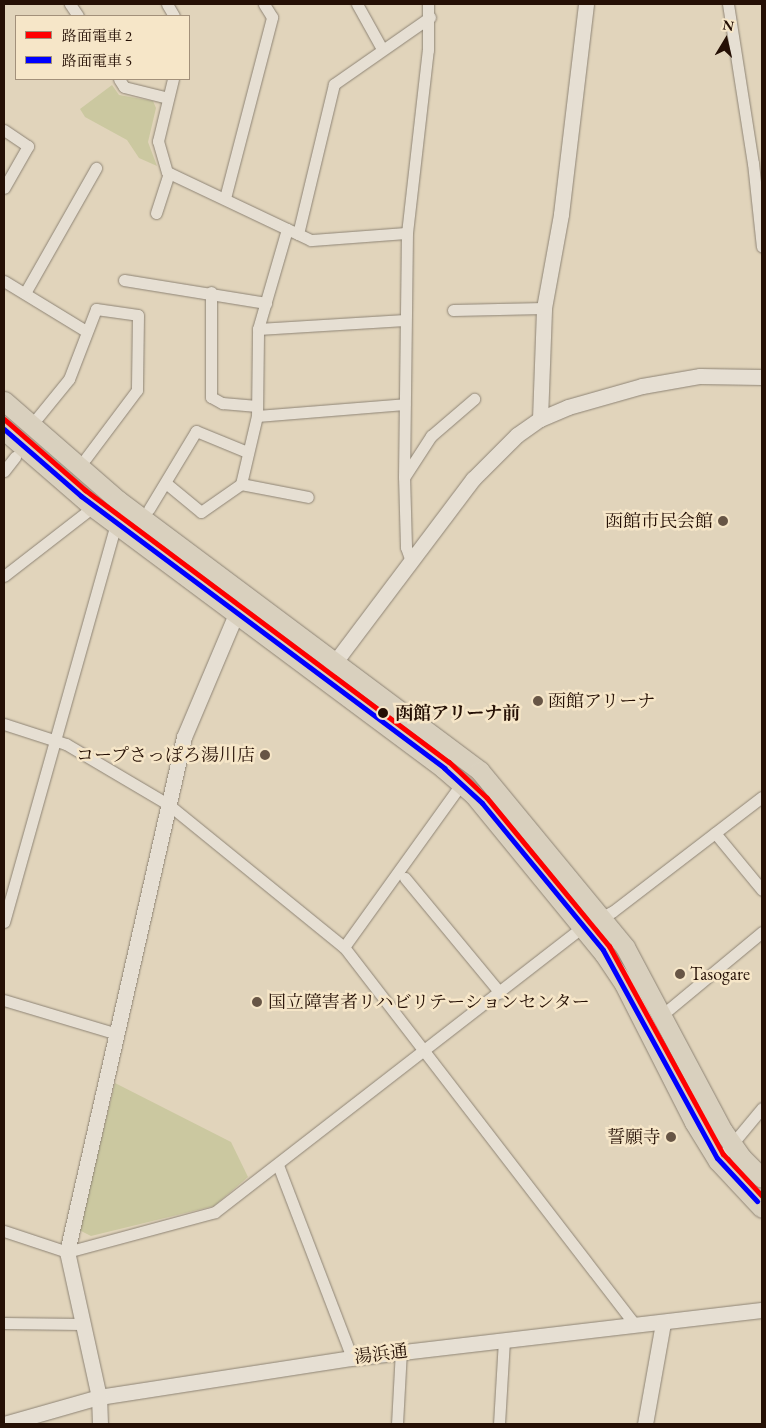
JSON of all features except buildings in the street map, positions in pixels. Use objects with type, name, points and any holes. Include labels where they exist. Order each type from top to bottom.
[{"type":"main road","points":[[4,401],[249,597],[480,771],[602,918],[632,958],[732,1144],[762,1178]]},
{"type":"main road","points":[[4,430],[93,508],[462,783],[582,927],[624,984],[694,1122],[718,1161],[762,1208]]},
{"type":"street","points":[[70,4],[77,15]]},
{"type":"street","points":[[167,4],[173,15]]},
{"type":"street","points":[[225,198],[272,17],[264,4]]},
{"type":"street","points":[[357,4],[382,49]]},
{"type":"street","points":[[411,561],[406,546],[404,477],[407,233],[430,17],[428,4]]},
{"type":"street","points":[[540,419],[544,308],[561,214],[586,4]]},
{"type":"street","points":[[728,4],[758,163],[762,247]]},
{"type":"street","points":[[298,234],[334,84],[430,17]]},
{"type":"street","points":[[120,80],[124,87],[168,98]]},
{"type":"street","points":[[156,213],[168,173],[158,141],[173,80]]},
{"type":"street","points":[[4,130],[28,146],[4,188]]},
{"type":"street","points":[[25,293],[96,168]]},
{"type":"street","points":[[168,173],[225,198],[311,240],[407,233]]},
{"type":"street","points":[[167,484],[202,512],[241,484],[257,411],[258,329],[286,229]]},
{"type":"street","points":[[4,280],[86,331]]},
{"type":"street","points":[[124,280],[211,292],[266,303]]},
{"type":"street","points":[[211,292],[212,397],[222,404],[257,411],[405,404]]},
{"type":"street","points":[[453,310],[544,308]]},
{"type":"street","points":[[38,417],[69,378],[96,309],[138,315],[137,390],[86,458]]},
{"type":"street","points":[[258,329],[405,320]]},
{"type":"street","points":[[322,678],[486,463],[517,434],[540,419],[590,399],[679,378],[723,374],[762,377]]},
{"type":"street","points":[[404,477],[431,436],[474,399]]},
{"type":"street","points":[[4,922],[8,888],[56,740],[116,524],[140,509],[167,484],[196,431],[247,452]]},
{"type":"street","points":[[4,471],[15,457]]},
{"type":"street","points":[[241,484],[308,497]]},
{"type":"street","points":[[4,576],[93,508]]},
{"type":"street","points":[[100,1424],[99,1397],[81,1324],[67,1252],[184,737],[236,614],[249,597]]},
{"type":"street","points":[[4,724],[56,740],[169,805],[344,947],[636,1326]]},
{"type":"street","points":[[344,947],[462,783]]},
{"type":"street","points":[[4,1231],[67,1252],[216,1212],[500,993],[582,927],[602,918],[762,797]]},
{"type":"street","points":[[716,832],[762,890]]},
{"type":"street","points":[[405,878],[500,993]]},
{"type":"street","points":[[662,1015],[762,932]]},
{"type":"street","points":[[4,1000],[116,1034]]},
{"type":"street","points":[[718,1161],[762,1108]]},
{"type":"street","points":[[278,1165],[352,1358]]},
{"type":"street","name":"湯浜通","points":[[4,1424],[99,1397],[352,1358],[762,1310]]},
{"type":"street","points":[[4,1323],[81,1324]]},
{"type":"street","points":[[645,1424],[663,1323]]},
{"type":"street","points":[[499,1424],[504,1341]]},
{"type":"street","points":[[397,1424],[401,1351]]},
{"type":"shaded area","points":[[112,85],[119,95],[153,101],[156,108],[148,142],[157,166],[139,158],[127,140],[85,117],[80,109]]},
{"type":"shaded area","points":[[115,1083],[231,1142],[248,1177],[214,1206],[91,1236],[79,1230]]},
{"type":"tram line","name":"2","points":[[4,419],[85,490],[449,762],[487,798],[609,946],[723,1154],[762,1196]]},
{"type":"tram line","name":"5","points":[[4,429],[81,496],[444,768],[482,803],[603,950],[717,1158],[757,1201]]},
{"type":"place","name":"函館市民会館","points":[[723,521]]},
{"type":"place","name":"函館アリーナ","points":[[538,701]]},
{"type":"place","name":"函館アリーナ前","points":[[383,713]]},
{"type":"place","name":"コープさっぽろ湯川店","points":[[265,755]]},
{"type":"place","name":"Tasogare","points":[[680,974]]},
{"type":"place","name":"国立障害者リハビリテーションセンター","points":[[257,1002]]},
{"type":"place","name":"誓願寺","points":[[671,1137]]}]
